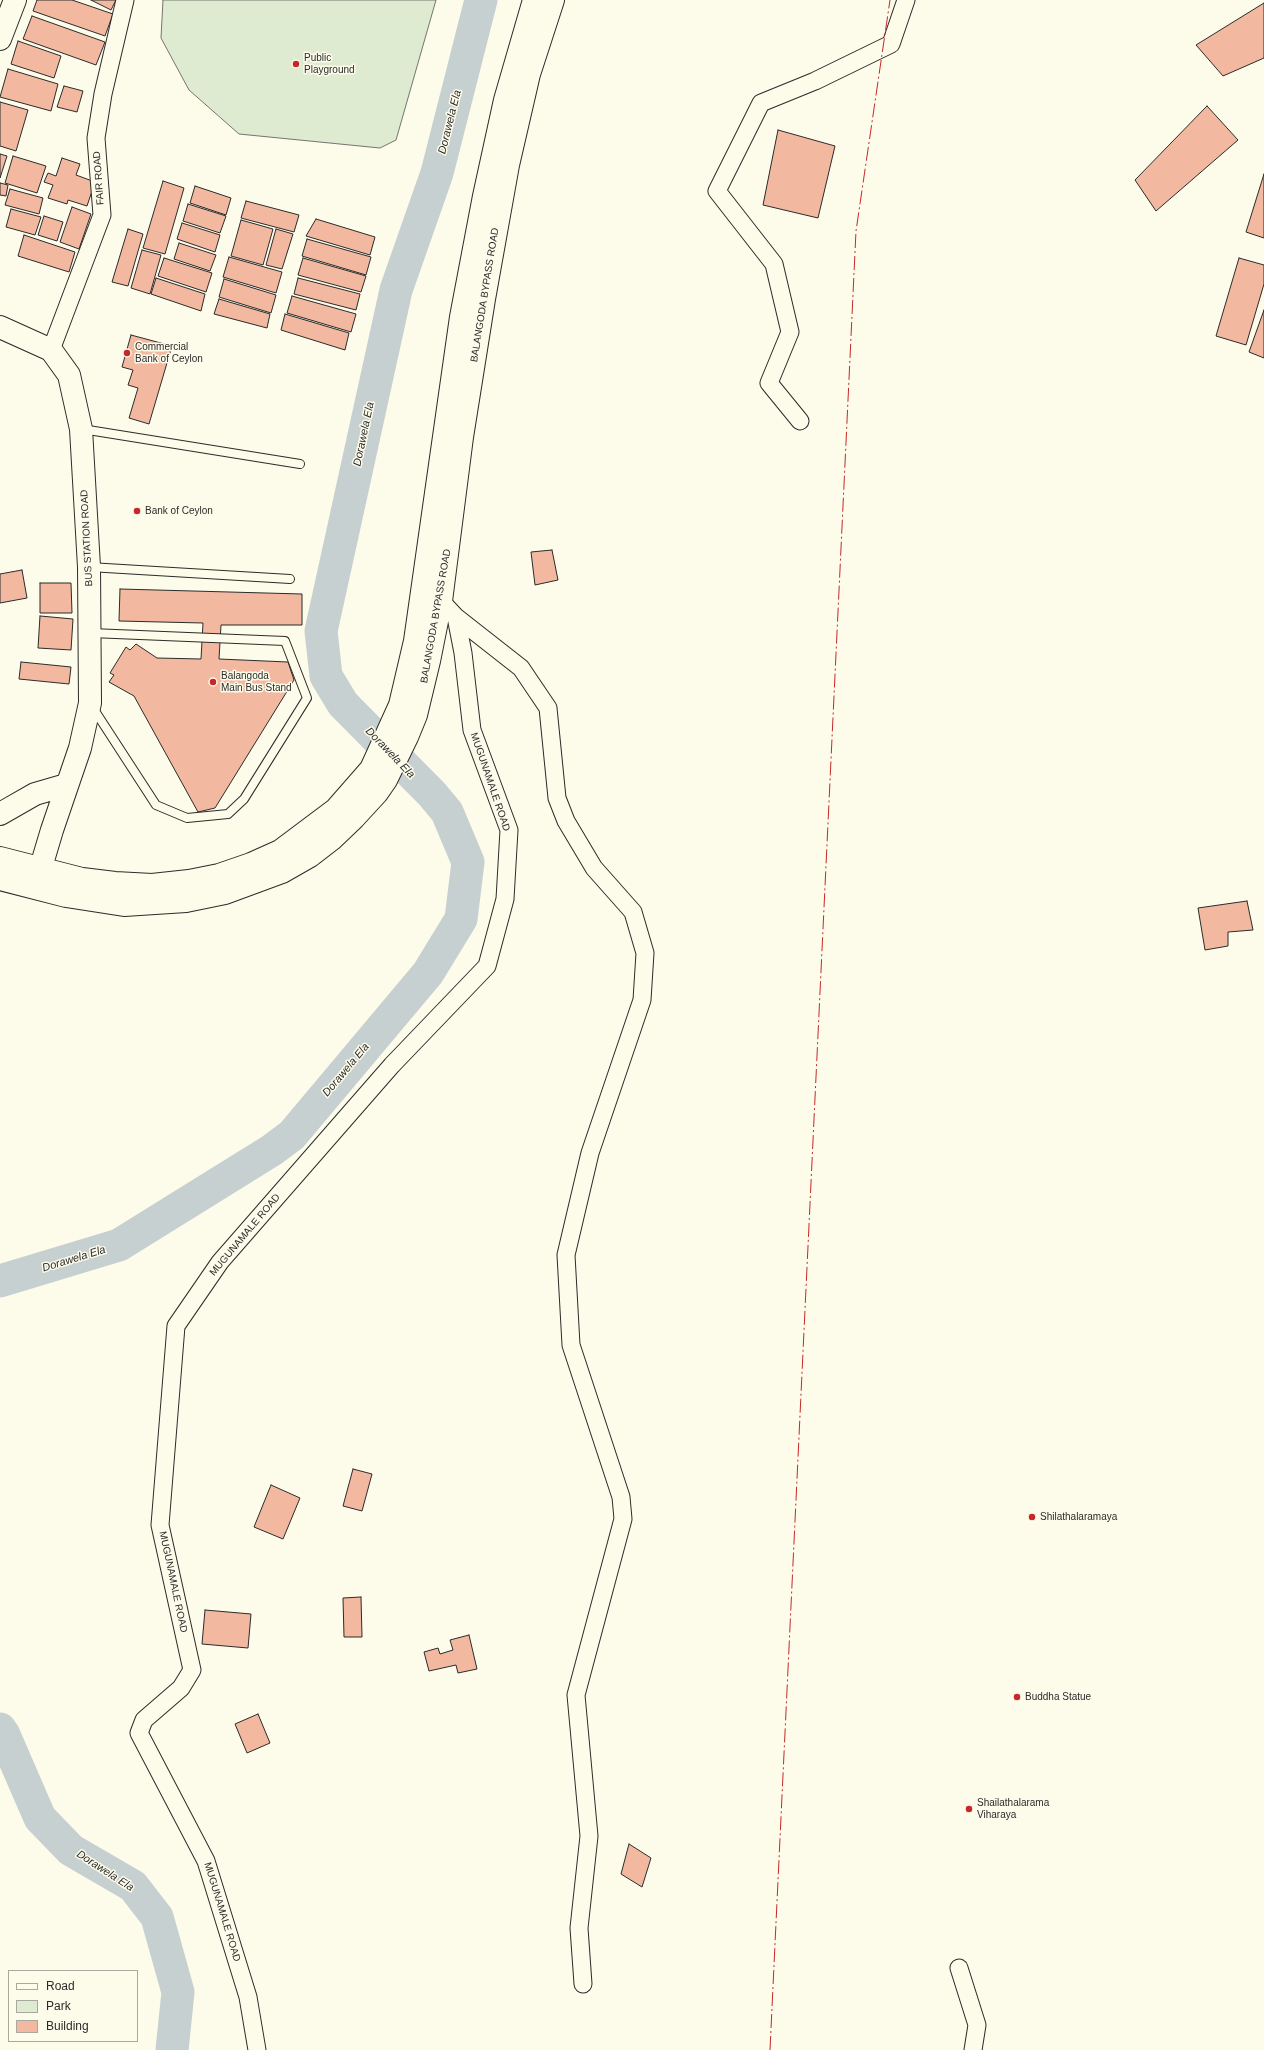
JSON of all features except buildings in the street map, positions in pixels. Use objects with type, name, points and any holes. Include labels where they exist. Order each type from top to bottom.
[{"type":"main road","points":[[0,39],[15,0]]},
{"type":"main road","name":"BALANGODA BYPASS ROAD","points":[[0,858],[38,878],[66,896],[124,905],[186,901],[225,893],[282,872],[310,856],[332,839],[368,788],[386,780],[399,732],[415,641],[461,317],[484,196],[506,100],[534,0]]},
{"type":"main road","name":"BALANGODA BYPASS ROAD","points":[[399,732],[422,694],[448,609],[462,437],[484,299],[508,165],[529,74],[553,0]]},
{"type":"main road","name":"BUS STATION ROAD","points":[[0,327],[51,350],[69,375],[81,429],[89,567],[90,703],[80,748],[66,785],[38,878]]},
{"type":"main road","points":[[0,814],[36,794],[66,785]]},
{"type":"main road","name":"BALANGODA BYPASS ROAD","points":[[0,880],[38,878]]},
{"type":"street","name":"FAIR ROAD","points":[[51,350],[102,215],[96,138],[102,94],[125,0]]},
{"type":"street","points":[[800,421],[769,383],[790,332],[774,264],[717,191],[761,103],[815,81],[891,44],[906,0]]},
{"type":"street","points":[[448,609],[521,668],[548,708],[557,798],[566,821],[594,868],[633,912],[645,954],[642,1000],[590,1153],[566,1255],[571,1345],[621,1497],[623,1519],[576,1695],[589,1836],[579,1928],[583,1984]]},
{"type":"street","name":"MUGUNAMALE ROAD","points":[[257,2050],[248,1997],[206,1861],[139,1733],[144,1720],[181,1688],[192,1670],[160,1525],[176,1326],[220,1262],[392,1065],[487,966],[505,899],[509,830],[472,730],[463,653],[448,609]]},
{"type":"street","points":[[959,1968],[976,2025],[973,2050]]},
{"type":"lane","points":[[81,429],[300,464]]},
{"type":"lane","points":[[89,567],[290,579]]},
{"type":"lane","points":[[90,633],[285,641],[307,698],[244,799],[228,814],[187,818],[156,805],[90,703]]},
{"type":"green space","name":"Public Playground","points":[[163,0],[436,0],[396,140],[380,148],[239,134],[189,90],[161,38]]},
{"type":"waterway","name":"Dorawela Ela","points":[[0,1281],[119,1245],[272,1150],[292,1135],[428,973],[461,919],[468,862],[447,812],[432,794],[343,704],[326,676],[321,631],[396,290],[437,173],[481,0]]},
{"type":"waterway","name":"Dorawela Ela","points":[[0,1729],[40,1818],[71,1850],[133,1886],[157,1917],[178,1992],[172,2050]]},
{"type":"power","points":[[770,2050],[856,231],[890,0]]},
{"type":"place","name":"Public Playground","points":[[296,64]]},
{"type":"place","name":"Commercial Bank of Ceylon","points":[[127,353]]},
{"type":"place","name":"Bank of Ceylon","points":[[137,511]]},
{"type":"place","name":"Balangoda Main Bus Stand","points":[[213,682]]},
{"type":"place","name":"Shilathalaramaya","points":[[1032,1517]]},
{"type":"place","name":"Buddha Statue","points":[[1017,1697]]},
{"type":"place","name":"Shailathalarama Viharaya","points":[[969,1809]]}]
